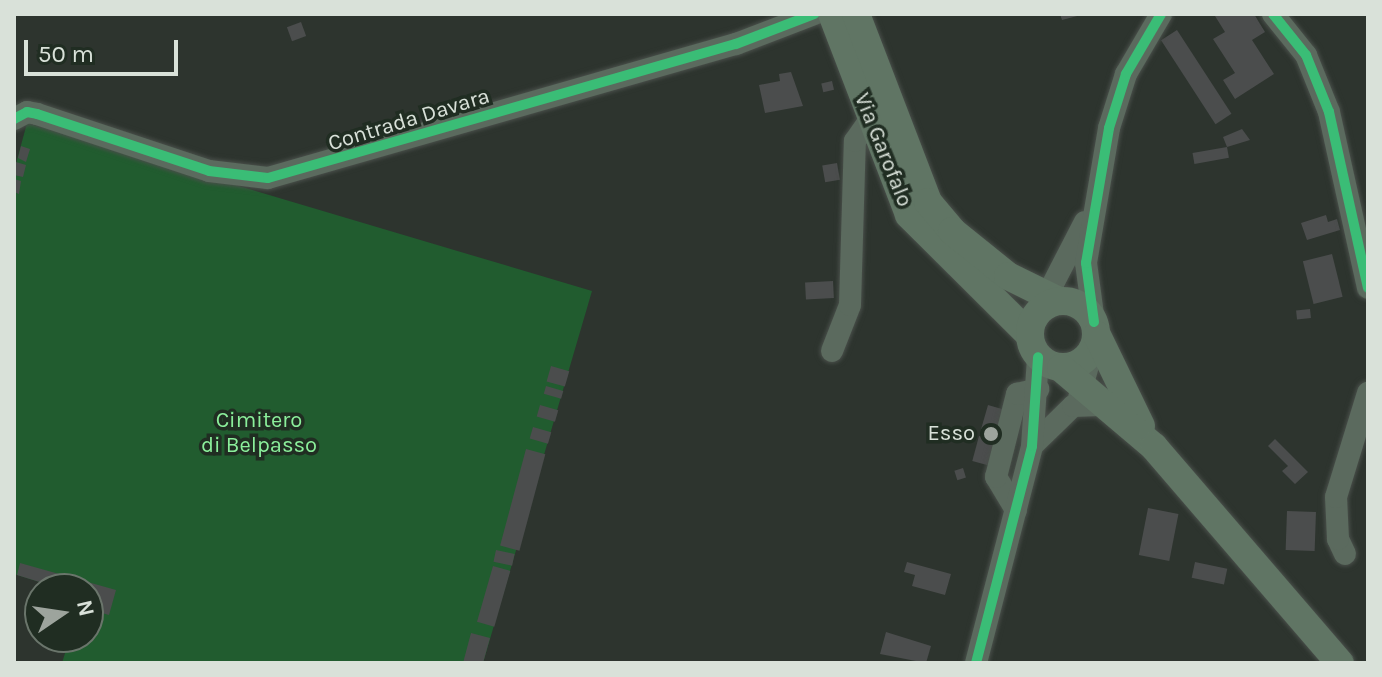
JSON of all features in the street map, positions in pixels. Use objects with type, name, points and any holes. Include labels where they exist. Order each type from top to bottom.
[{"type":"main road","name":"Via Garofalo","points":[[832,14],[869,121],[909,215],[1045,327]]},
{"type":"main road","name":"Via Garofalo","points":[[856,14],[928,202],[952,231],[1008,276],[1045,327]]},
{"type":"main road","points":[[1045,327],[1080,305],[1123,398],[1154,447],[1340,663]]},
{"type":"main road","points":[[1045,327],[1074,366],[1095,335]]},
{"type":"main road","points":[[1045,327],[1086,399],[1154,447]]},
{"type":"street","name":"Contrada Davara","points":[[14,119],[27,112],[37,114],[209,171],[268,178],[736,44],[814,14]]},
{"type":"street","points":[[1032,446],[1046,427],[1086,399],[1095,335],[1086,263],[1092,206],[1126,74],[1161,14]]},
{"type":"street","points":[[1273,14],[1306,55],[1329,112],[1368,288]]},
{"type":"street","points":[[832,351],[850,305],[855,141],[869,121]]},
{"type":"street","points":[[976,663],[1032,446],[1045,327],[1066,260],[1092,206]]},
{"type":"street","points":[[1008,276],[1049,272],[1066,260]]},
{"type":"street","points":[[1016,510],[996,477],[1017,394],[1038,389]]},
{"type":"street","points":[[1345,554],[1338,539],[1336,497],[1368,393]]},
{"type":"green space","name":"Cimitero di Belpasso","points":[[27,123],[592,291],[483,663],[62,663],[65,653],[104,653],[104,573],[24,573],[24,577],[14,574],[14,171]]},
{"type":"building","points":[[1060,14],[1081,14],[1081,15],[1062,20]]},
{"type":"building","points":[[1254,14],[1265,32],[1252,40],[1274,74],[1235,99],[1223,80],[1235,73],[1213,39],[1225,32],[1215,16]]},
{"type":"building","points":[[301,22],[306,36],[292,41],[287,27]]},
{"type":"building","points":[[1177,30],[1231,114],[1216,124],[1161,40]]},
{"type":"building","points":[[791,72],[803,106],[765,113],[759,85],[780,81],[779,74]]},
{"type":"building","points":[[832,81],[834,90],[823,92],[821,83]]},
{"type":"building","points":[[1242,129],[1250,140],[1227,147],[1223,137]]},
{"type":"building","points":[[21,146],[30,149],[26,162],[18,158]]},
{"type":"building","points":[[1227,147],[1229,158],[1194,164],[1193,153]]},
{"type":"building","points":[[16,162],[26,165],[23,177],[14,175]]},
{"type":"building","points":[[837,163],[840,180],[825,182],[822,166]]},
{"type":"building","points":[[14,179],[21,181],[19,194],[14,192]]},
{"type":"building","points":[[1326,215],[1328,222],[1337,219],[1340,230],[1307,240],[1301,223]]},
{"type":"building","points":[[1332,254],[1343,297],[1314,304],[1303,261]]},
{"type":"building","points":[[833,281],[834,298],[806,299],[805,282]]},
{"type":"building","points":[[1310,309],[1311,318],[1297,319],[1296,310]]},
{"type":"building","points":[[551,366],[569,371],[565,387],[547,381]]},
{"type":"building","points":[[546,386],[563,391],[561,399],[544,394]]},
{"type":"building","points":[[540,405],[558,410],[555,422],[537,417]]},
{"type":"building","points":[[988,405],[1005,410],[998,434],[981,429]]},
{"type":"building","points":[[533,427],[551,432],[548,444],[530,439]]},
{"type":"building","points":[[979,436],[998,441],[992,466],[972,461]]},
{"type":"building","points":[[1275,439],[1308,472],[1295,484],[1282,471],[1288,466],[1268,446]]},
{"type":"building","points":[[526,449],[545,454],[519,551],[500,546]]},
{"type":"building","points":[[963,468],[966,478],[957,480],[954,471]]},
{"type":"building","points":[[1148,508],[1178,514],[1169,561],[1139,555]]},
{"type":"building","points":[[1287,511],[1316,512],[1315,551],[1286,550]]},
{"type":"building","points":[[496,550],[515,554],[512,566],[494,562]]},
{"type":"building","points":[[907,562],[951,574],[945,595],[912,586],[915,575],[904,572]]},
{"type":"building","points":[[1195,562],[1227,569],[1224,585],[1192,578]]},
{"type":"building","points":[[20,563],[56,573],[24,573],[24,577],[17,575]]},
{"type":"building","points":[[493,566],[510,571],[494,627],[477,622]]},
{"type":"building","points":[[104,587],[116,590],[109,615],[104,614]]},
{"type":"building","points":[[886,632],[931,646],[926,663],[880,654]]},
{"type":"building","points":[[471,633],[490,638],[483,663],[463,663]]},
{"type":"cycle path","points":[[14,119],[27,112],[37,114],[209,171],[268,178],[736,44],[814,14]]},
{"type":"cycle path","points":[[1094,322],[1086,263],[1109,128],[1126,74],[1161,14]]},
{"type":"cycle path","points":[[1273,14],[1306,55],[1329,112],[1368,288]]},
{"type":"cycle path","points":[[976,663],[1032,446],[1038,357]]},
{"type":"place","name":"Esso","points":[[991,434]]}]
